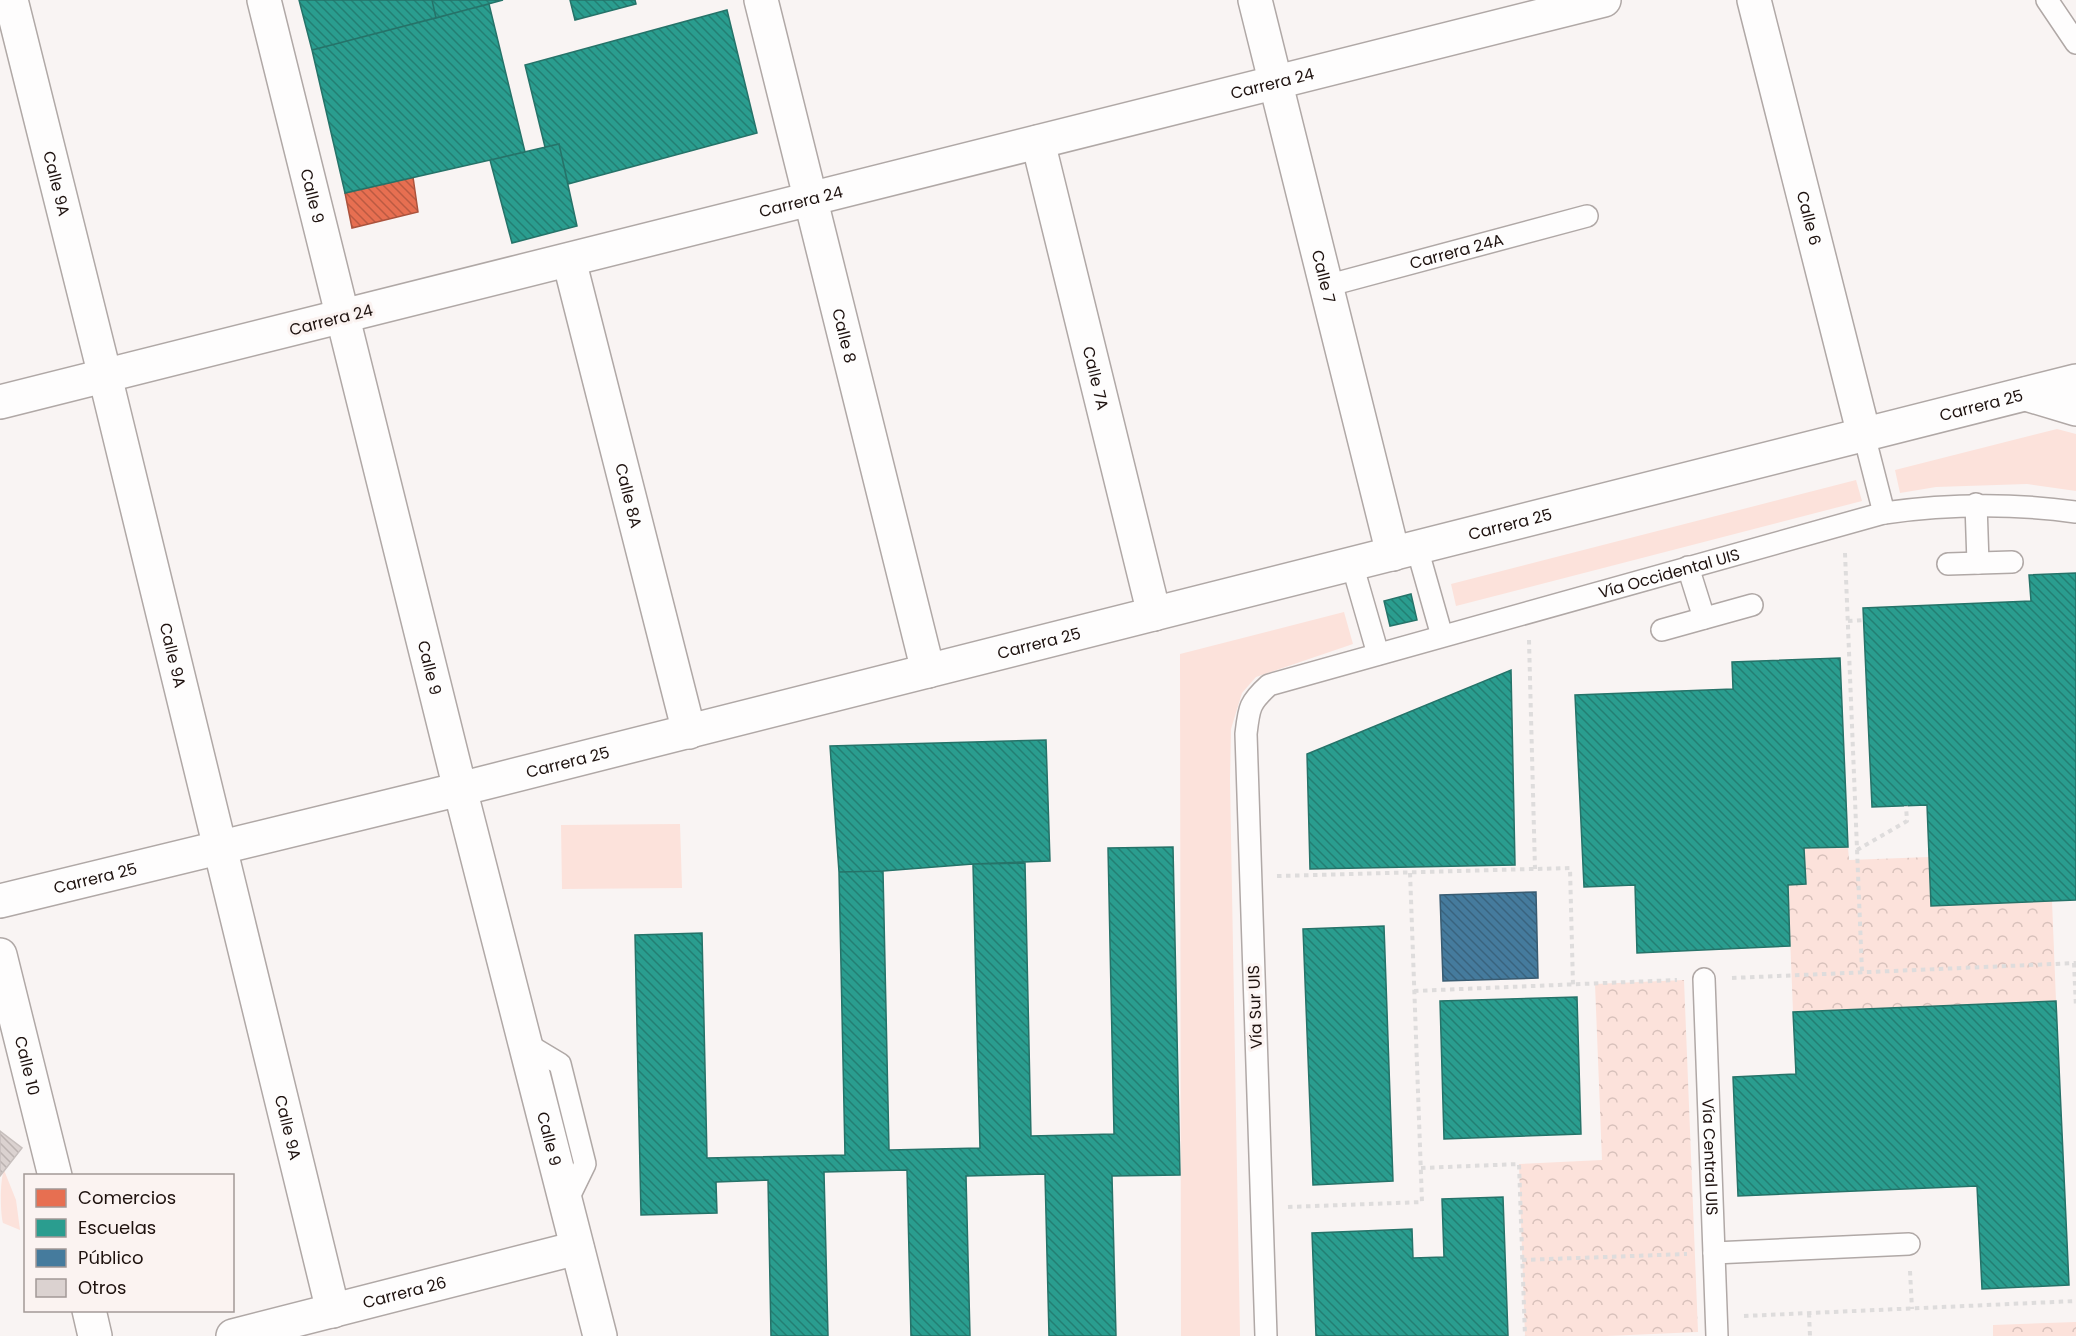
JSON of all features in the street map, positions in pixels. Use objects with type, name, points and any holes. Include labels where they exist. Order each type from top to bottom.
[{"type":"street","name":"Calle 9A","points":[[10,0],[105,376],[333,1311]]},
{"type":"street","name":"Calle 9","points":[[264,0],[460,789],[600,1336]]},
{"type":"street","name":"Calle 8","points":[[761,0],[928,671]]},
{"type":"street","name":"Calle 7","points":[[1255,0],[1326,286],[1405,551]]},
{"type":"street","name":"Carrera 24","points":[[0,402],[1604,0]]},
{"type":"street","name":"Calle 6","points":[[1754,0],[1864,435]]},
{"type":"street","name":"Calle 7A","points":[[1038,142],[1154,614]]},
{"type":"street","name":"Calle 8A","points":[[569,260],[688,732]]},
{"type":"street","name":"Carrera 25","points":[[0,901],[688,732],[2076,381]]},
{"type":"street","points":[[2024,394],[2076,408]]},
{"type":"street","name":"Calle 10","points":[[0,955],[55,1174]]},
{"type":"street","name":"Carrera 26","points":[[233,1336],[577,1248]]},
{"type":"street","points":[[89,1312],[95,1336]]},
{"type":"lane","points":[[2047,0],[2076,43]]},
{"type":"lane","name":"Carrera 24A","points":[[1326,286],[1587,216]]},
{"type":"lane","points":[[1864,435],[1884,513]]},
{"type":"lane","points":[[1976,504],[1978,563]]},
{"type":"lane","name":"Vía Occidental UIS","points":[[1269,685],[1884,513],[1931,506],[1976,504],[2026,506],[2076,512]]},
{"type":"lane","points":[[1405,551],[1442,636]]},
{"type":"lane","points":[[1948,564],[2012,562]]},
{"type":"lane","points":[[1352,564],[1378,654]]},
{"type":"lane","points":[[1688,567],[1704,618]]},
{"type":"lane","points":[[1662,630],[1752,605]]},
{"type":"lane","name":"Vía Sur UIS","points":[[1266,1336],[1246,734],[1248,714],[1254,699],[1269,685]]},
{"type":"lane","name":"Vía Central UIS","points":[[1704,979],[1717,1327]]},
{"type":"lane","points":[[1714,1253],[1909,1244]]},
{"type":"path","points":[[1844,524],[1862,972]]},
{"type":"path","points":[[1528,612],[1535,869]]},
{"type":"path","points":[[1848,621],[1864,620]]},
{"type":"path","points":[[1857,850],[1906,821],[1906,806]]},
{"type":"path","points":[[1251,877],[1570,867],[1573,985]]},
{"type":"path","points":[[1262,1208],[1422,1202],[1410,872]]},
{"type":"path","points":[[1413,992],[2075,963],[2076,1008]]},
{"type":"path","points":[[1420,1168],[1519,1164],[1525,1336]]},
{"type":"path","points":[[1909,1244],[1912,1309]]},
{"type":"path","points":[[1522,1260],[1714,1253]]},
{"type":"path","points":[[1717,1327],[1809,1313],[2076,1301]]},
{"type":"path","points":[[1809,1313],[1810,1336]]},
{"type":"green space","points":[[2057,429],[2076,434],[2076,491],[2027,484],[1936,487],[1900,493],[1895,470]]},
{"type":"green space","points":[[1856,480],[1862,501],[1456,606],[1451,584]]},
{"type":"green space","points":[[1344,612],[1353,644],[1256,677],[1242,693],[1231,729],[1240,1336],[1181,1336],[1180,654]]},
{"type":"green space","points":[[680,824],[682,888],[562,889],[561,825]]},
{"type":"green space","points":[[1848,847],[1849,860],[1929,857],[1932,906],[2052,901],[2056,1001],[1793,1012],[1788,885],[1806,884],[1804,848]]},
{"type":"green space","points":[[1684,980],[1698,1332],[1607,1336],[1525,1336],[1519,1164],[1602,1160],[1595,984]]},
{"type":"green space","points":[[4,1170],[16,1200],[20,1230],[3,1223],[1,1196]]},
{"type":"green space","points":[[2076,1322],[2076,1336],[1993,1336],[1993,1325]]},
{"type":"building: Comercios","points":[[413,177],[418,212],[352,228],[345,193]]},
{"type":"building: Escuelas","points":[[299,0],[432,0],[436,18],[312,50]]},
{"type":"building: Escuelas","points":[[432,0],[503,0],[436,18]]},
{"type":"building: Escuelas","points":[[570,0],[635,0],[636,4],[575,20]]},
{"type":"building: Escuelas","points":[[489,4],[525,152],[345,193],[312,50]]},
{"type":"building: Escuelas","points":[[727,10],[757,133],[568,184],[559,144],[545,147],[525,65]]},
{"type":"building: Escuelas","points":[[559,144],[577,226],[512,243],[490,160]]},
{"type":"building: Escuelas","points":[[2076,573],[2076,900],[1931,906],[1927,805],[1872,807],[1863,608],[2031,601],[2029,575]]},
{"type":"building: Escuelas","points":[[1411,594],[1417,620],[1390,626],[1384,601]]},
{"type":"building: Escuelas","points":[[1840,658],[1848,847],[1804,848],[1806,884],[1788,885],[1790,946],[1637,953],[1635,885],[1584,887],[1575,695],[1733,689],[1732,662]]},
{"type":"building: Escuelas","points":[[1511,670],[1515,865],[1310,869],[1307,754]]},
{"type":"building: Escuelas","points":[[1046,740],[1050,861],[839,872],[830,746]]},
{"type":"building: Escuelas","points":[[1173,847],[1180,1175],[1112,1176],[1116,1336],[1049,1336],[1045,1174],[966,1176],[970,1336],[911,1336],[907,1170],[824,1172],[828,1336],[771,1336],[768,1180],[716,1182],[717,1213],[641,1215],[635,935],[702,933],[707,1158],[845,1155],[839,872],[883,871],[889,1150],[980,1148],[973,864],[1025,863],[1031,1136],[1114,1134],[1108,848]]},
{"type":"building: Escuelas","points":[[1384,926],[1393,1181],[1313,1185],[1303,929]]},
{"type":"building: Escuelas","points":[[1577,997],[1581,1134],[1444,1139],[1440,1001]]},
{"type":"building: Escuelas","points":[[2056,1001],[2069,1285],[1982,1289],[1977,1186],[1738,1196],[1733,1077],[1796,1074],[1793,1012]]},
{"type":"building: Escuelas","points":[[1503,1197],[1508,1336],[1316,1336],[1312,1233],[1412,1229],[1413,1258],[1444,1257],[1442,1199]]},
{"type":"building: Público","points":[[1536,892],[1538,978],[1443,981],[1440,895]]},
{"type":"building: Otros","points":[[0,1131],[22,1148],[0,1176]]}]
